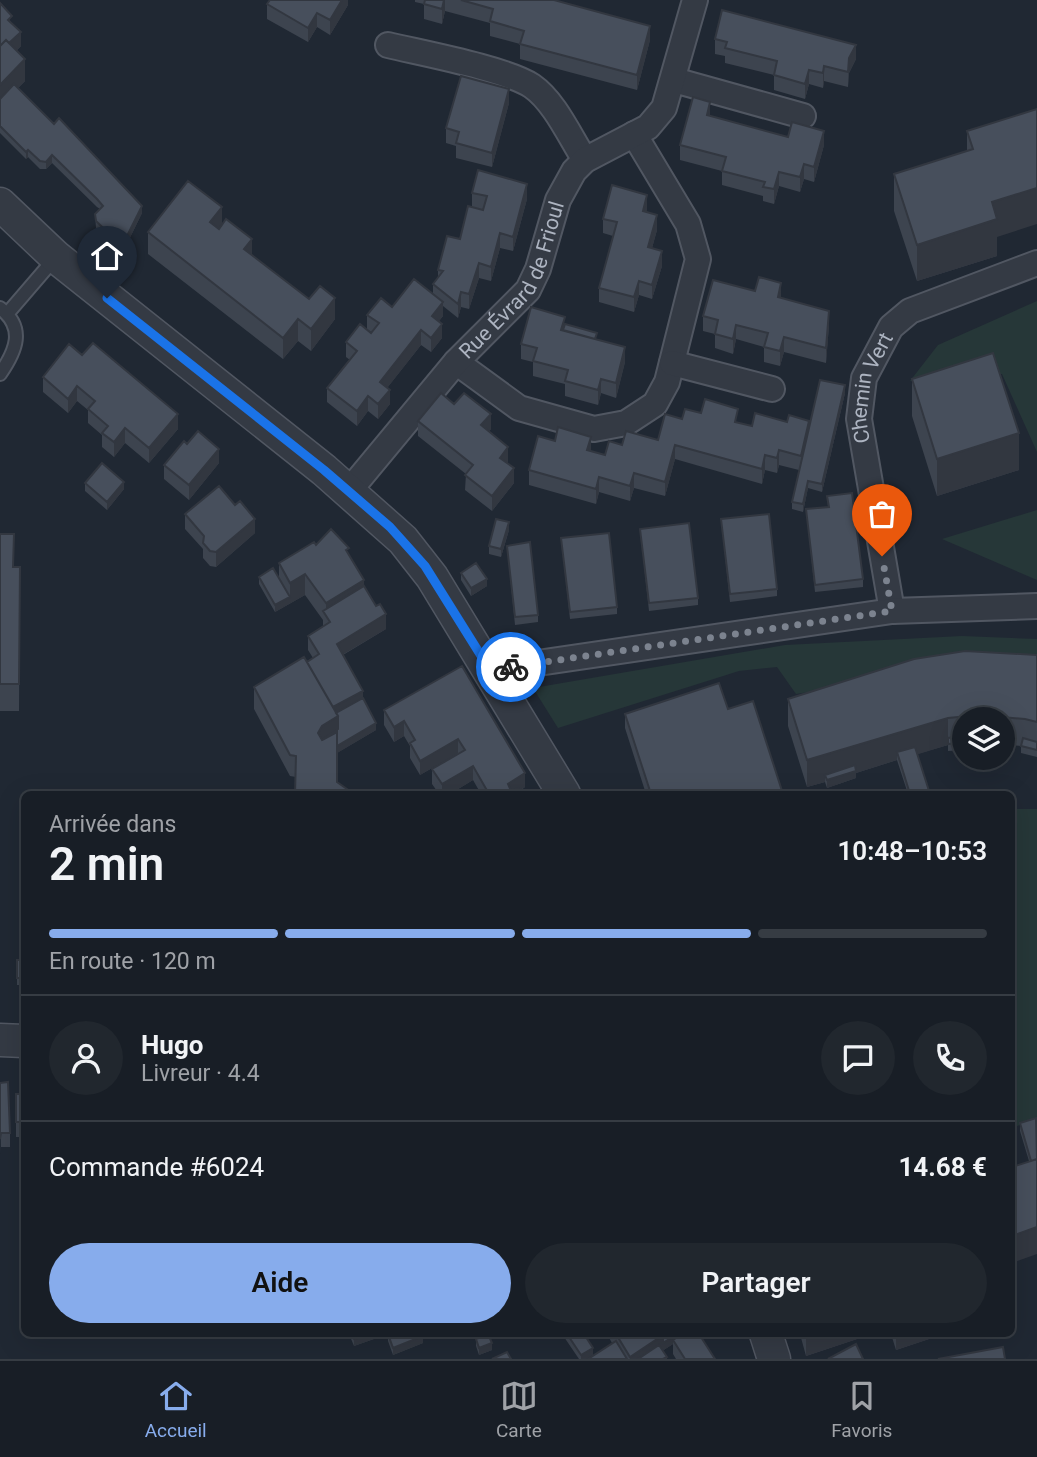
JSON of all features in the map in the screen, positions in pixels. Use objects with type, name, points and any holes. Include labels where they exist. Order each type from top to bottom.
[{"type":"street","name":"Rue Évrard de Frioul","points":[[349,491],[456,362],[528,290],[538,269],[558,200],[568,180],[585,160],[656,120],[664,108],[674,80],[695,0]]},
{"type":"street","points":[[387,45],[506,76],[532,86],[551,108],[585,160]]},
{"type":"street","points":[[674,80],[803,116]]},
{"type":"street","points":[[456,362],[526,411],[605,429],[637,418],[655,404],[667,383],[696,271],[697,247],[688,224],[634,134]]},
{"type":"street","points":[[0,204],[56,257],[349,491],[390,527],[425,566],[562,791]]},
{"type":"street","name":"Chemin Vert","points":[[892,611],[859,419],[864,378],[891,327],[910,311],[1037,263]]},
{"type":"street","points":[[672,363],[772,389]]},
{"type":"street","points":[[490,670],[892,611],[1037,606]]},
{"type":"street","points":[[0,1040],[21,1041]]},
{"type":"street","points":[[767,1337],[774,1359]]},
{"type":"lane","points":[[0,374],[13,353],[18,336],[4,311],[56,257]]},
{"type":"shaded area","points":[[1037,301],[1037,452],[1002,374],[910,381],[938,345]]},
{"type":"shaded area","points":[[1037,510],[1037,580],[942,539]]},
{"type":"shaded area","points":[[962,636],[1037,639],[1037,660],[1031,658],[796,694],[777,667],[739,671],[558,728],[533,688],[785,645]]},
{"type":"shaded area","points":[[1015,809],[1037,809],[1037,1118],[1015,1127]]},
{"type":"building","points":[[270,0],[342,0],[330,20],[317,13],[308,28],[267,4]]},
{"type":"building","points":[[425,0],[444,0],[442,9],[424,4]]},
{"type":"building","points":[[461,0],[554,0],[650,26],[637,75],[520,44],[524,31],[490,21],[493,9]]},
{"type":"building","points":[[0,3],[12,16],[8,20],[21,32],[9,43],[6,40],[0,46]]},
{"type":"building","points":[[722,10],[856,45],[849,58],[848,72],[824,66],[823,73],[809,70],[805,84],[774,75],[777,61],[725,48],[727,42],[715,39]]},
{"type":"building","points":[[6,40],[25,59],[0,85],[0,46]]},
{"type":"building","points":[[461,76],[509,89],[492,153],[456,143],[459,132],[446,128]]},
{"type":"building","points":[[14,84],[54,124],[59,118],[142,206],[122,246],[96,221],[95,214],[103,206],[97,199],[52,155],[46,162],[40,161],[28,150],[26,152],[0,126],[0,99]]},
{"type":"building","points":[[693,97],[710,102],[707,115],[788,137],[792,122],[824,131],[814,167],[804,164],[800,177],[779,172],[774,189],[763,187],[765,182],[722,171],[726,157],[680,145]]},
{"type":"building","points":[[1037,109],[1037,188],[992,202],[997,219],[917,245],[894,174],[973,149],[967,131]]},
{"type":"building","points":[[478,170],[527,184],[513,237],[500,233],[491,267],[479,263],[469,294],[461,292],[458,304],[433,284],[443,271],[438,270],[447,236],[460,239],[468,206],[483,210],[487,196],[472,193]]},
{"type":"building","points":[[188,181],[222,207],[210,222],[219,229],[226,219],[252,239],[244,249],[309,299],[320,286],[335,298],[311,329],[298,319],[283,338],[148,232]]},
{"type":"building","points":[[612,185],[647,195],[643,211],[657,215],[648,247],[662,251],[652,285],[639,281],[634,297],[599,288],[617,222],[603,219]]},
{"type":"building","points":[[759,277],[781,283],[778,297],[829,311],[826,348],[784,337],[780,351],[764,347],[768,333],[736,325],[733,339],[715,334],[718,320],[703,316],[713,280],[755,291]]},
{"type":"building","points":[[414,279],[443,302],[432,316],[442,324],[431,338],[421,330],[380,382],[390,390],[378,404],[368,396],[357,411],[327,388],[357,351],[346,342],[360,324],[371,333],[379,323],[367,315],[381,298],[392,307]]},
{"type":"building","points":[[531,307],[565,317],[561,330],[625,347],[616,383],[601,379],[598,390],[565,381],[568,370],[533,361],[537,348],[521,344]]},
{"type":"building","points":[[565,324],[597,333],[595,339],[563,330]]},
{"type":"building","points":[[93,343],[178,414],[149,448],[125,428],[114,442],[102,433],[108,426],[88,409],[95,401],[77,386],[68,399],[43,377],[69,344],[82,355]]},
{"type":"building","points":[[993,353],[1019,433],[937,459],[912,379]]},
{"type":"building","points":[[820,380],[845,385],[822,484],[808,481],[803,504],[792,502]]},
{"type":"building","points":[[441,393],[454,404],[464,393],[491,414],[481,425],[508,447],[500,458],[514,468],[492,496],[465,475],[473,465],[418,421]]},
{"type":"building","points":[[705,399],[738,409],[735,422],[752,426],[755,413],[787,422],[789,415],[809,421],[801,456],[779,450],[777,458],[765,455],[762,469],[675,445],[665,482],[634,473],[630,486],[599,477],[596,489],[529,470],[538,436],[555,441],[558,427],[591,437],[587,450],[605,455],[609,441],[622,445],[626,431],[658,440],[665,414],[682,419],[685,409],[701,413]]},
{"type":"building","points":[[198,431],[219,449],[189,485],[164,465],[184,441],[187,444]]},
{"type":"building","points":[[102,463],[124,482],[107,502],[85,483]]},
{"type":"building","points":[[219,486],[235,505],[240,501],[255,519],[216,552],[210,551],[203,543],[204,536],[185,514]]},
{"type":"building","points":[[852,493],[863,579],[815,585],[806,509],[829,507],[827,496]]},
{"type":"building","points":[[769,514],[777,589],[730,594],[721,519]]},
{"type":"building","points":[[496,519],[509,522],[501,549],[489,546]]},
{"type":"building","points":[[689,523],[698,598],[649,603],[640,529]]},
{"type":"building","points":[[331,529],[349,548],[346,550],[364,580],[326,603],[305,574],[290,583],[279,563],[314,542],[316,545]]},
{"type":"building","points":[[609,533],[617,607],[570,612],[561,538]]},
{"type":"building","points":[[0,534],[14,534],[13,567],[20,567],[19,684],[0,684]]},
{"type":"building","points":[[530,542],[538,615],[515,617],[507,546]]},
{"type":"building","points":[[476,563],[487,579],[471,588],[461,573]]},
{"type":"building","points":[[273,568],[290,597],[275,605],[259,577]]},
{"type":"building","points":[[364,586],[376,606],[380,604],[386,614],[337,644],[363,691],[333,707],[307,662],[319,654],[308,636],[330,622],[323,611]]},
{"type":"building","points":[[965,651],[1037,655],[1037,722],[1015,718],[1015,707],[952,707],[952,718],[807,760],[788,699],[914,659]]},
{"type":"building","points":[[304,657],[338,716],[322,726],[318,733],[322,740],[337,732],[337,782],[350,791],[295,791],[296,756],[290,755],[254,687]]},
{"type":"building","points":[[462,666],[525,773],[508,784],[511,791],[487,791],[473,766],[442,784],[432,769],[465,750],[458,739],[420,761],[410,743],[415,740],[404,721],[394,727],[384,710]]},
{"type":"building","points":[[719,683],[728,709],[753,701],[782,791],[650,791],[625,714]]},
{"type":"building","points":[[363,698],[376,723],[337,746],[337,732],[322,740],[338,729],[336,713]]},
{"type":"building","points":[[1023,738],[1037,742],[1037,750],[1021,746]]},
{"type":"building","points":[[915,747],[929,791],[909,791],[897,752]]},
{"type":"building","points":[[855,765],[856,771],[827,780],[825,775]]},
{"type":"building","points":[[17,960],[21,960],[21,978],[17,978]]},
{"type":"building","points":[[8,1082],[10,1133],[1,1133],[0,1139],[0,1083]]},
{"type":"building","points":[[16,1094],[21,1094],[21,1122],[16,1122]]},
{"type":"building","points":[[1036,1118],[1037,1159],[1031,1161],[1020,1123]]},
{"type":"building","points":[[1037,1159],[1037,1227],[1015,1235],[1015,1166]]},
{"type":"building","points":[[389,1337],[420,1337],[393,1348]]},
{"type":"building","points":[[489,1337],[492,1343],[479,1348],[476,1339]]},
{"type":"building","points":[[569,1337],[586,1337],[593,1348],[581,1355]]},
{"type":"building","points":[[618,1337],[660,1337],[630,1357]]},
{"type":"building","points":[[678,1337],[701,1337],[715,1359],[685,1359],[673,1340]]},
{"type":"building","points":[[616,1341],[627,1359],[588,1359]]},
{"type":"building","points":[[856,1344],[863,1359],[828,1359]]},
{"type":"building","points":[[659,1345],[667,1357],[638,1359]]},
{"type":"building","points":[[1003,1347],[1005,1359],[938,1359]]},
{"type":"building","points":[[507,1352],[511,1359],[492,1359]]},
{"type":"way so far","points":[[511,667],[892,611],[882,556]]},
{"type":"route","points":[[107,298],[372,510],[425,566],[490,670],[511,667]]}]
